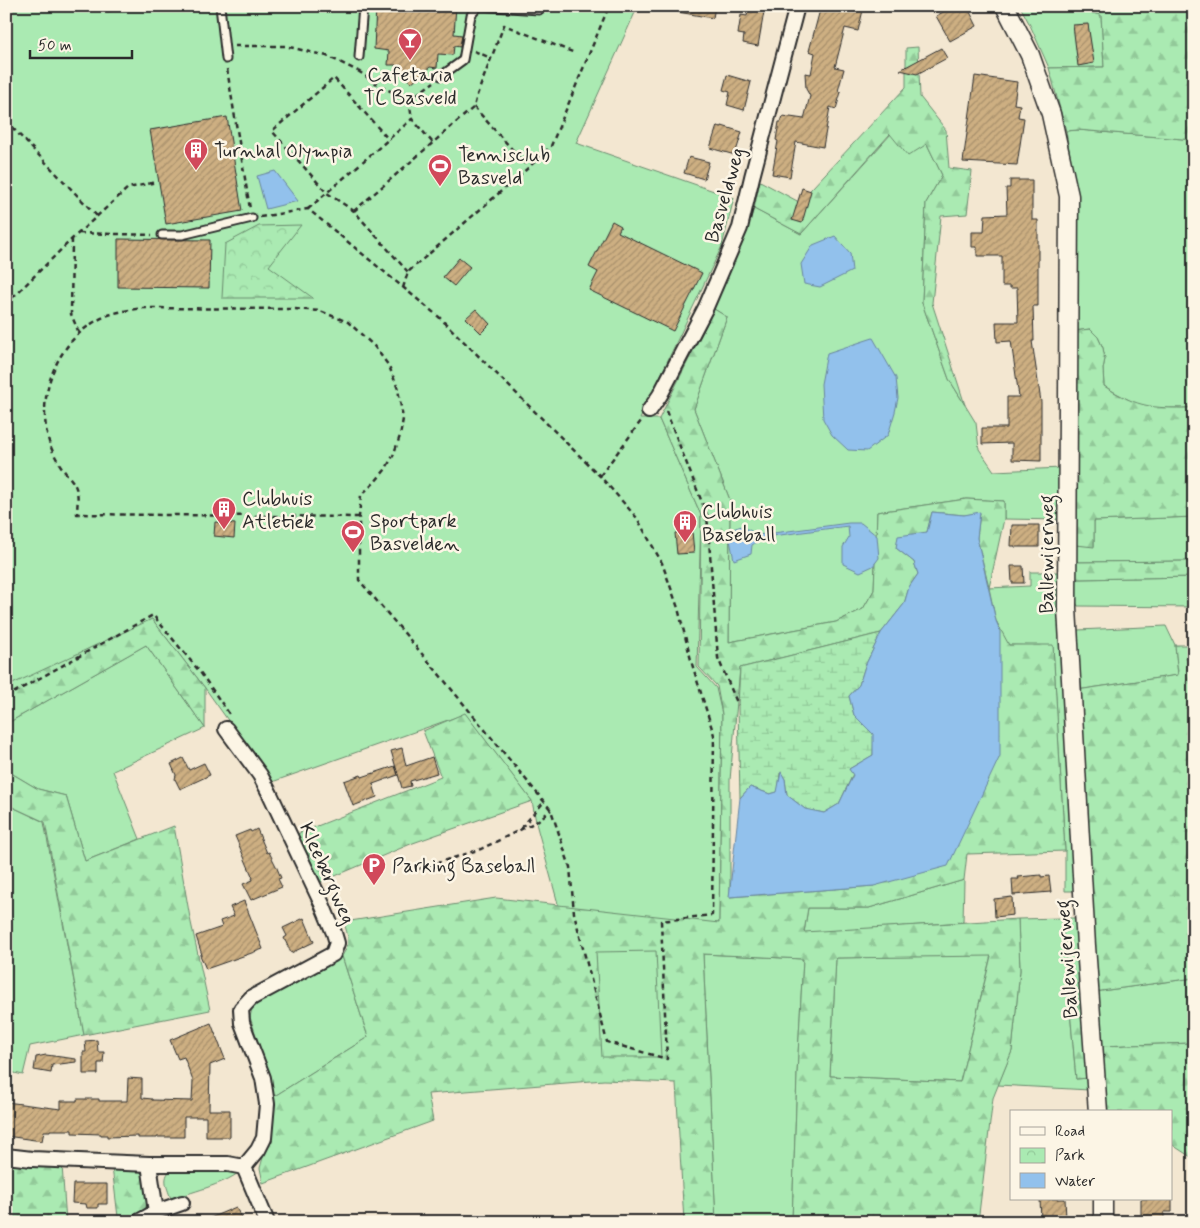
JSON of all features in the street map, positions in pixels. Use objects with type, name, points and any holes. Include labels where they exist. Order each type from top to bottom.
[{"type":"street","name":"Basveldweg","points":[[649,411],[660,395],[706,308],[740,228],[797,6]]},
{"type":"street","name":"Ballewijerweg","points":[[1005,6],[1030,55],[1051,114],[1069,196],[1067,608],[1086,946],[1098,1110]]},
{"type":"street","name":"Kleebergweg","points":[[229,724],[270,794],[322,904],[337,943],[333,954],[251,998],[241,1009],[242,1023],[263,1078],[267,1104],[264,1138],[258,1150],[244,1167]]},
{"type":"street","points":[[6,1156],[32,1159],[149,1164],[228,1164],[244,1167],[267,1222]]},
{"type":"street","points":[[149,1164],[156,1212]]},
{"type":"street","points":[[1103,1200],[1103,1222]]},
{"type":"street","points":[[138,1222],[156,1212],[182,1203]]},
{"type":"lane","points":[[220,6],[226,59]]},
{"type":"lane","points":[[359,57],[363,6]]},
{"type":"lane","points":[[441,76],[463,60],[471,15],[479,6],[539,10],[542,6]]},
{"type":"lane","points":[[162,235],[182,235],[252,218]]},
{"type":"path","points":[[107,11],[144,6]]},
{"type":"path","points":[[403,288],[408,272],[551,146],[609,6]]},
{"type":"path","points":[[354,211],[474,107],[504,25],[575,54]]},
{"type":"path","points":[[224,46],[284,46],[327,56],[409,100]]},
{"type":"path","points":[[465,47],[491,58]]},
{"type":"path","points":[[358,72],[359,57]]},
{"type":"path","points":[[226,59],[252,218],[308,209],[412,119]]},
{"type":"path","points":[[409,100],[441,76]]},
{"type":"path","points":[[388,140],[334,78],[272,131],[327,192],[354,211],[408,272]]},
{"type":"path","points":[[409,100],[412,119],[433,142]]},
{"type":"path","points":[[474,107],[528,168]]},
{"type":"path","points":[[6,121],[97,216]]},
{"type":"path","points":[[6,304],[128,188],[157,182]]},
{"type":"path","points":[[308,209],[439,317],[600,476],[637,518],[662,563],[678,608],[692,664],[714,735],[712,915],[661,921],[667,1059],[607,1042],[574,913],[570,867],[551,810],[359,580],[361,495],[385,470],[393,456],[400,436],[402,418],[398,389],[389,366],[374,346],[348,322],[320,311],[295,309],[143,308],[106,316],[91,324],[67,346],[52,373],[46,390],[45,419],[47,433],[57,461],[77,489],[77,514],[359,517]]},
{"type":"path","points":[[79,233],[162,235]]},
{"type":"path","points":[[72,240],[71,314],[79,333]]},
{"type":"path","points":[[660,395],[707,515],[718,658],[738,705]]},
{"type":"path","points":[[600,476],[649,411]]},
{"type":"path","points":[[6,697],[153,615],[200,672],[229,724]]},
{"type":"path","points":[[520,830],[544,802]]},
{"type":"path","points":[[419,869],[481,849],[536,822],[551,810]]},
{"type":"green space","name":"Sportpark Basvelden","points":[[6,6],[638,6],[576,143],[734,198],[722,246],[640,419],[659,419],[701,515],[697,667],[716,688],[722,714],[719,923],[679,928],[689,1073],[601,1061],[537,827],[532,801],[465,714],[272,782],[205,688],[152,619],[6,705]]},
{"type":"green space","points":[[1020,6],[1075,6],[1075,9],[1101,15],[1104,67],[1049,68]]},
{"type":"green space","points":[[1075,6],[1194,6],[1194,140],[1078,130],[1066,131],[1049,68],[1104,67],[1101,15],[1075,9]]},
{"type":"green space","points":[[918,47],[920,97],[946,130],[949,168],[972,171],[967,214],[941,216],[932,303],[965,405],[949,379],[922,303],[926,203],[942,175],[927,144],[908,156],[890,134],[801,234],[754,209],[760,181],[799,202],[906,87],[906,48]]},
{"type":"green space","points":[[1078,130],[1194,140],[1194,405],[1188,408],[1156,408],[1137,404],[1104,386],[1103,369],[1105,359],[1098,337],[1090,329],[1074,331],[1078,273],[1078,230],[1066,131]]},
{"type":"green space","points":[[891,134],[927,144],[942,175],[926,203],[922,303],[949,379],[976,423],[979,449],[994,471],[1062,468],[1062,520],[1004,519],[1004,501],[966,499],[877,512],[874,590],[863,609],[836,622],[729,642],[730,500],[694,409],[727,317],[714,309],[754,209],[801,234]]},
{"type":"green space","points":[[301,225],[269,266],[313,298],[222,298],[225,244],[259,226]]},
{"type":"green space","points":[[714,309],[727,317],[694,409],[730,500],[729,642],[836,622],[863,609],[874,590],[877,512],[966,499],[1004,501],[1004,519],[989,588],[977,538],[980,513],[964,515],[932,512],[927,532],[896,548],[914,562],[918,574],[909,587],[904,604],[881,633],[740,668],[730,780],[730,897],[874,886],[1000,630],[996,621],[1009,645],[1053,645],[1065,851],[967,854],[964,880],[869,908],[808,908],[804,932],[1018,919],[1020,970],[1012,1051],[993,1098],[978,1222],[792,1222],[803,959],[703,954],[716,1222],[684,1222],[676,1083],[604,1080],[428,1094],[433,1121],[263,1183],[260,1168],[272,1137],[273,1097],[368,1037],[342,956],[347,947],[348,939],[344,922],[496,898],[719,923],[722,714],[717,686],[699,667],[701,515],[659,419]],"holes":[[[656,951],[661,1057],[602,1057],[596,952]],[[991,956],[960,1082],[830,1076],[836,958]]]},
{"type":"green space","points":[[1090,329],[1098,337],[1103,348],[1105,359],[1103,369],[1104,386],[1130,400],[1155,407],[1182,408],[1194,405],[1194,517],[1094,521],[1094,547],[1076,545],[1074,331]]},
{"type":"green space","points":[[1194,517],[1194,561],[1075,562],[1076,545],[1094,546],[1094,521]]},
{"type":"green space","points":[[1194,561],[1194,577],[1075,579],[1075,562]]},
{"type":"green space","points":[[1030,572],[1061,572],[1075,891],[1065,891],[1065,851],[1053,646],[1008,645],[996,621],[989,588],[1030,586]]},
{"type":"green space","points":[[1194,577],[1194,607],[1078,606],[1076,602],[1075,579]]},
{"type":"green space","points":[[152,619],[205,688],[205,728],[146,645],[6,724],[6,687]]},
{"type":"green space","points":[[1166,626],[1175,645],[1178,675],[1077,690],[1076,635],[1078,630]]},
{"type":"green space","points":[[881,633],[865,666],[859,685],[849,696],[854,715],[874,733],[873,755],[849,769],[853,774],[839,804],[824,813],[805,809],[787,795],[785,779],[780,773],[778,792],[770,794],[750,787],[740,798],[738,705],[740,668]]},
{"type":"green space","points":[[146,645],[205,728],[113,771],[140,839],[85,861],[66,796],[38,789],[6,770],[6,724]]},
{"type":"green space","points":[[1175,645],[1194,645],[1194,978],[1094,992],[1077,690],[1178,675]]},
{"type":"green space","points":[[465,713],[532,801],[413,843],[321,882],[297,834],[441,777],[423,731]]},
{"type":"green space","points":[[6,770],[38,789],[66,796],[85,861],[174,826],[190,918],[210,1010],[84,1035],[45,822],[6,804]]},
{"type":"green space","points":[[6,804],[44,822],[84,1035],[30,1046],[23,1075],[6,1071]]},
{"type":"green space","points":[[964,880],[963,922],[804,933],[808,908],[869,908]]},
{"type":"green space","points":[[1062,918],[1076,1079],[1089,1078],[1089,1090],[998,1085],[1012,1051],[1020,970],[1018,919]]},
{"type":"green space","points":[[1062,918],[1077,918],[1089,1078],[1076,1079]]},
{"type":"green space","points":[[703,954],[803,959],[792,1222],[716,1222]]},
{"type":"green space","points":[[991,955],[960,1082],[830,1076],[836,958]]},
{"type":"green space","points":[[342,956],[368,1037],[273,1097],[250,1017],[252,1009],[263,1000],[315,973]]},
{"type":"green space","points":[[1194,978],[1194,1043],[1099,1046],[1094,992]]},
{"type":"green space","points":[[1194,1043],[1194,1159],[1172,1145],[1172,1110],[1108,1110],[1099,1046]]},
{"type":"green space","points":[[10,1164],[62,1165],[66,1222],[6,1222],[6,1168]]},
{"type":"green space","points":[[112,1167],[136,1167],[144,1176],[148,1200],[144,1213],[127,1222],[95,1222],[118,1217]]},
{"type":"green space","points":[[230,1168],[238,1173],[215,1184],[171,1199],[167,1188],[166,1176],[171,1170]]},
{"type":"water","points":[[275,171],[298,201],[266,209],[257,176]]},
{"type":"water","points":[[835,236],[850,253],[852,271],[820,287],[804,284],[801,264],[813,245]]},
{"type":"water","points":[[873,338],[896,378],[898,398],[895,412],[888,435],[867,451],[848,450],[832,435],[823,419],[821,384],[827,353]]},
{"type":"water","points":[[932,512],[964,515],[980,512],[977,538],[996,621],[1000,630],[1000,756],[948,866],[874,886],[729,897],[740,798],[750,787],[770,794],[777,792],[781,772],[785,779],[787,795],[805,809],[824,813],[839,804],[853,775],[849,769],[873,755],[873,734],[854,715],[849,696],[859,685],[865,666],[881,633],[904,604],[909,587],[918,574],[914,562],[896,548],[898,536],[927,532]]},
{"type":"water","points":[[861,523],[877,536],[879,558],[873,566],[860,572],[843,564],[843,547],[849,537],[848,526],[765,537],[752,545],[751,554],[734,560],[730,540],[733,529],[742,526],[758,535]]},
{"type":"building","points":[[376,6],[456,6],[454,34],[462,35],[460,47],[454,46],[453,55],[438,54],[437,68],[430,67],[411,83],[396,65],[388,65],[389,51],[374,49]]},
{"type":"building","points":[[679,6],[715,6],[713,18],[678,12]]},
{"type":"building","points":[[749,6],[765,6],[758,46],[743,43],[744,35],[738,34],[741,15],[747,16]]},
{"type":"building","points":[[821,6],[864,6],[858,31],[845,28],[835,67],[844,69],[838,91],[841,92],[836,109],[830,107],[823,147],[796,142],[790,177],[772,174],[778,141],[776,140],[779,122],[781,122],[783,116],[804,119],[810,96],[806,89],[805,73],[811,74],[815,53],[809,51]]},
{"type":"building","points":[[954,6],[967,6],[977,26],[950,41],[936,16]]},
{"type":"building","points":[[1088,24],[1094,63],[1078,66],[1073,25]]},
{"type":"building","points":[[941,48],[947,58],[917,74],[900,70]]},
{"type":"building","points":[[727,75],[751,82],[744,110],[727,105],[730,92],[723,90]]},
{"type":"building","points":[[975,76],[1017,82],[1014,104],[1020,105],[1018,117],[1024,118],[1017,165],[963,162]]},
{"type":"building","name":"Turnhal Olympia","points":[[227,117],[242,211],[166,224],[150,130]]},
{"type":"building","points":[[717,126],[742,132],[735,155],[710,148]]},
{"type":"building","points":[[689,157],[709,162],[704,179],[684,173]]},
{"type":"building","points":[[1010,180],[1032,180],[1032,220],[1038,220],[1038,306],[1033,306],[1034,341],[1032,341],[1041,402],[1041,461],[1012,460],[1012,443],[982,444],[982,428],[1007,428],[1007,397],[1019,397],[1011,341],[997,342],[996,322],[1018,322],[1017,288],[1002,286],[1002,256],[977,256],[977,247],[972,247],[972,232],[984,232],[985,215],[1007,214],[1006,188],[1010,188]]},
{"type":"building","points":[[802,188],[811,191],[802,223],[792,220]]},
{"type":"building","points":[[612,221],[621,226],[618,232],[702,273],[673,331],[589,290],[598,272],[589,267]]},
{"type":"building","points":[[118,239],[210,240],[209,288],[118,287]]},
{"type":"building","points":[[459,258],[470,267],[454,286],[443,277]]},
{"type":"building","points":[[476,309],[490,324],[481,333],[466,318]]},
{"type":"building","name":"Clubhuis Atletiek","points":[[215,522],[235,524],[234,538],[214,536]]},
{"type":"building","points":[[1012,525],[1039,525],[1039,547],[1011,546]]},
{"type":"building","name":"Clubhuis Baseball","points":[[692,531],[694,553],[677,554],[675,533]]},
{"type":"building","points":[[1011,566],[1023,566],[1024,583],[1012,583]]},
{"type":"building","points":[[402,748],[406,766],[432,757],[437,773],[410,781],[411,786],[402,788],[391,751]]},
{"type":"building","points":[[183,758],[189,770],[204,763],[210,775],[180,789],[171,764]]},
{"type":"building","points":[[395,766],[398,775],[373,784],[377,797],[353,806],[344,781]]},
{"type":"building","points":[[257,829],[267,853],[269,852],[277,868],[281,878],[278,879],[282,887],[251,900],[243,884],[253,880],[253,878],[235,836]]},
{"type":"building","points":[[1041,875],[1041,877],[1049,876],[1051,892],[1013,895],[1012,879]]},
{"type":"building","points":[[1012,897],[1013,915],[995,917],[994,899]]},
{"type":"building","points":[[244,901],[263,949],[206,969],[200,955],[202,955],[196,936],[222,927],[220,921],[234,916],[230,907]]},
{"type":"building","points":[[304,918],[314,942],[291,953],[284,938],[287,936],[283,928]]},
{"type":"building","points":[[211,1023],[225,1059],[210,1065],[209,1110],[230,1110],[230,1137],[206,1137],[206,1117],[184,1117],[184,1137],[107,1137],[107,1135],[101,1134],[72,1133],[72,1130],[44,1131],[42,1141],[6,1136],[6,1102],[61,1109],[61,1101],[77,1101],[77,1099],[127,1101],[128,1078],[142,1079],[142,1098],[192,1101],[193,1081],[184,1057],[178,1059],[170,1040]]},
{"type":"building","points":[[97,1040],[98,1052],[104,1052],[103,1063],[98,1063],[98,1074],[83,1074],[83,1052],[86,1052],[85,1041]]},
{"type":"building","points":[[46,1055],[76,1059],[76,1062],[52,1065],[51,1073],[34,1070],[36,1057]]},
{"type":"building","points":[[73,1184],[107,1184],[107,1204],[98,1204],[98,1208],[87,1208],[86,1204],[72,1203]]},
{"type":"building","points":[[1040,1200],[1065,1200],[1066,1218],[1041,1220]]},
{"type":"building","points":[[1141,1200],[1172,1200],[1172,1212],[1164,1212],[1164,1220],[1141,1220]]},
{"type":"building","points":[[236,1207],[243,1222],[201,1222]]},
{"type":"place","name":"Cafetaria TC Basveld","points":[[410,61]]},
{"type":"place","name":"Turnhal Olympia","points":[[196,171]]},
{"type":"place","name":"Tennisclub Basveld","points":[[440,187]]},
{"type":"place","name":"Clubhuis Atletiek","points":[[224,530]]},
{"type":"place","name":"Clubhuis Baseball","points":[[685,543]]},
{"type":"place","name":"Sportpark Basvelden","points":[[353,553]]},
{"type":"place","name":"Parking Baseball","points":[[374,886]]}]
